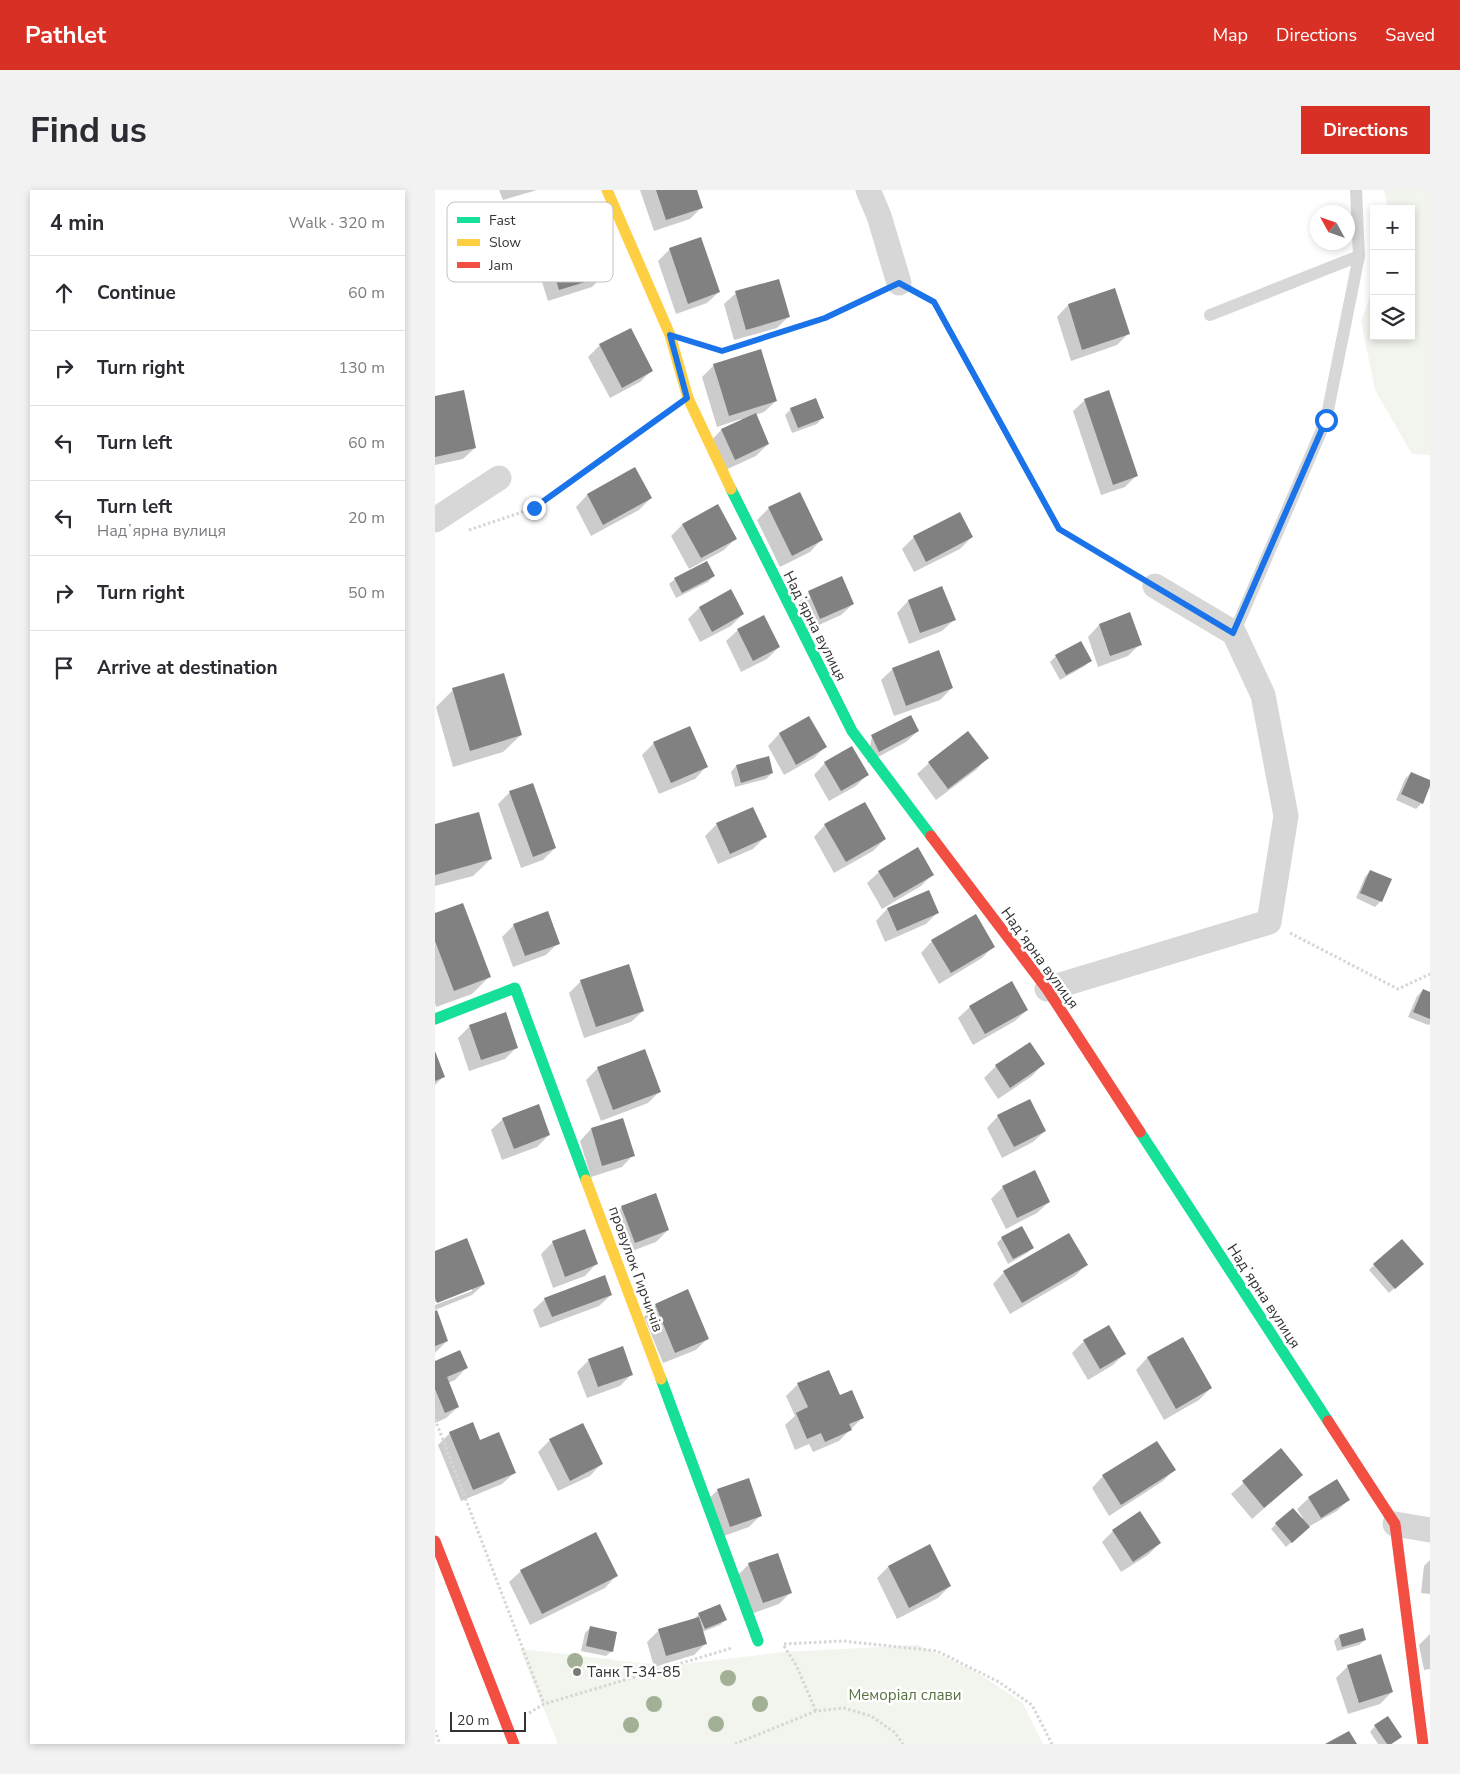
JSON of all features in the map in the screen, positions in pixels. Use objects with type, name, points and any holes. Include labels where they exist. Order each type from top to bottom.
[{"type":"street","name":"Надʼярна вулиця","points":[[607,190],[612,202]]},
{"type":"street","points":[[869,190],[879,216],[899,283]]},
{"type":"street","name":"Надʼярна вулиця","points":[[613,204],[670,335],[687,398],[749,528],[851,732],[1047,989],[1395,1524],[1423,1744]]},
{"type":"street","points":[[435,520],[499,478]]},
{"type":"street","points":[[1047,989],[1269,922],[1286,816],[1263,695],[1233,633],[1155,586]]},
{"type":"street","name":"провулок Гирчичів","points":[[435,1019],[515,988],[758,1640]]},
{"type":"street","points":[[1395,1524],[1430,1530]]},
{"type":"street","points":[[435,1541],[514,1744]]},
{"type":"lane","points":[[1233,633],[1326,420],[1359,256],[1356,190]]},
{"type":"lane","points":[[1210,315],[1359,256]]},
{"type":"path","points":[[670,335],[722,351],[825,318],[899,283],[934,302],[1059,529],[1155,586]]},
{"type":"path","points":[[462,532],[534,508],[687,398]]},
{"type":"path","points":[[1269,922],[1398,988],[1430,974]]},
{"type":"path","points":[[435,1419],[544,1704]]},
{"type":"path","points":[[507,1726],[544,1704],[758,1640]]},
{"type":"path","points":[[816,1711],[796,1664],[782,1644],[843,1642],[937,1651],[999,1682],[1031,1705],[1052,1744]]},
{"type":"path","points":[[735,1744],[816,1711],[844,1708],[871,1716],[894,1732],[903,1744]]},
{"type":"path","points":[[435,1730],[440,1744]]},
{"type":"green space","points":[[1384,190],[1430,190],[1430,455],[1412,454],[1375,390],[1361,321],[1370,297],[1370,340],[1415,340],[1415,205],[1387,205]]},
{"type":"green space","name":"Меморіал слави","points":[[918,1645],[973,1670],[1022,1702],[1043,1744],[558,1744],[520,1649],[668,1666],[784,1652]]},
{"type":"building","points":[[656,190],[697,190],[703,208],[666,220]]},
{"type":"building","points":[[701,237],[720,292],[688,304],[669,248]]},
{"type":"building","points":[[779,279],[790,317],[746,330],[735,291]]},
{"type":"building","points":[[557,282],[585,282],[559,290]]},
{"type":"building","points":[[1115,288],[1130,334],[1082,350],[1068,304]]},
{"type":"building","points":[[631,328],[653,371],[622,388],[599,344]]},
{"type":"building","points":[[761,349],[777,401],[729,416],[713,364]]},
{"type":"building","points":[[464,390],[476,448],[435,457],[435,396]]},
{"type":"building","points":[[1109,390],[1138,476],[1113,485],[1084,399]]},
{"type":"building","points":[[816,398],[824,418],[798,428],[790,408]]},
{"type":"building","points":[[756,413],[769,444],[735,460],[721,429]]},
{"type":"building","points":[[635,467],[652,498],[603,525],[587,494]]},
{"type":"building","points":[[800,492],[823,540],[792,556],[768,507]]},
{"type":"building","points":[[718,504],[737,539],[701,558],[682,524]]},
{"type":"building","points":[[960,512],[973,537],[926,562],[913,536]]},
{"type":"building","points":[[707,561],[715,576],[682,593],[674,578]]},
{"type":"building","points":[[842,576],[854,604],[820,619],[808,591]]},
{"type":"building","points":[[942,586],[956,620],[920,633],[908,600]]},
{"type":"building","points":[[731,589],[744,614],[712,632],[699,607]]},
{"type":"building","points":[[1130,612],[1142,645],[1110,656],[1099,624]]},
{"type":"building","points":[[764,615],[780,647],[753,661],[737,629]]},
{"type":"building","points":[[1081,641],[1092,661],[1066,675],[1055,655]]},
{"type":"building","points":[[939,650],[953,688],[906,706],[892,668]]},
{"type":"building","points":[[504,673],[522,735],[470,751],[452,688]]},
{"type":"building","points":[[911,715],[919,731],[879,752],[871,735]]},
{"type":"building","points":[[809,716],[827,747],[796,765],[779,733]]},
{"type":"building","points":[[690,726],[708,767],[671,783],[653,742]]},
{"type":"building","points":[[968,731],[989,758],[948,789],[928,762]]},
{"type":"building","points":[[852,746],[869,775],[841,791],[824,762]]},
{"type":"building","points":[[769,756],[773,773],[741,783],[736,765]]},
{"type":"building","points":[[1411,772],[1430,780],[1430,786],[1423,804],[1401,794]]},
{"type":"building","points":[[533,783],[556,848],[533,857],[509,791]]},
{"type":"building","points":[[865,802],[886,839],[846,862],[824,824]]},
{"type":"building","points":[[753,807],[767,837],[730,854],[716,823]]},
{"type":"building","points":[[479,812],[492,859],[435,875],[435,824]]},
{"type":"building","points":[[918,847],[934,875],[894,898],[878,871]]},
{"type":"building","points":[[1370,870],[1392,879],[1382,902],[1360,893]]},
{"type":"building","points":[[929,890],[939,913],[897,931],[887,908]]},
{"type":"building","points":[[463,903],[491,977],[454,991],[435,941],[435,913]]},
{"type":"building","points":[[548,911],[560,944],[525,956],[513,924]]},
{"type":"building","points":[[976,914],[995,947],[951,973],[931,940]]},
{"type":"building","points":[[629,964],[644,1011],[596,1027],[580,980]]},
{"type":"building","points":[[1012,981],[1028,1010],[985,1034],[969,1006]]},
{"type":"building","points":[[1423,989],[1430,992],[1430,1019],[1413,1012]]},
{"type":"building","points":[[506,1012],[518,1048],[481,1060],[469,1025]]},
{"type":"building","points":[[1030,1042],[1045,1064],[1010,1088],[995,1065]]},
{"type":"building","points":[[645,1049],[661,1092],[613,1110],[597,1067]]},
{"type":"building","points":[[435,1051],[445,1077],[435,1081]]},
{"type":"building","points":[[1030,1099],[1046,1131],[1014,1147],[997,1115]]},
{"type":"building","points":[[539,1104],[550,1135],[514,1149],[502,1118]]},
{"type":"building","points":[[623,1118],[635,1156],[602,1166],[591,1128]]},
{"type":"building","points":[[1035,1170],[1050,1202],[1017,1218],[1002,1186]]},
{"type":"building","points":[[656,1193],[669,1230],[635,1243],[621,1206]]},
{"type":"building","points":[[1022,1226],[1034,1248],[1013,1259],[1001,1237]]},
{"type":"building","points":[[585,1229],[598,1264],[565,1277],[552,1241]]},
{"type":"building","points":[[1069,1233],[1088,1265],[1022,1303],[1003,1271]]},
{"type":"building","points":[[467,1238],[485,1284],[437,1303],[435,1298],[435,1251]]},
{"type":"building","points":[[1402,1239],[1424,1264],[1395,1289],[1373,1264]]},
{"type":"building","points":[[605,1275],[612,1295],[552,1317],[544,1298]]},
{"type":"building","points":[[688,1289],[709,1339],[675,1353],[655,1304]]},
{"type":"building","points":[[437,1310],[448,1341],[435,1346],[435,1311]]},
{"type":"building","points":[[1109,1325],[1126,1354],[1100,1369],[1083,1340]]},
{"type":"building","points":[[1183,1337],[1212,1388],[1176,1409],[1147,1357]]},
{"type":"building","points":[[623,1346],[633,1375],[598,1387],[588,1359]]},
{"type":"building","points":[[460,1350],[468,1368],[447,1377],[459,1407],[445,1413],[435,1389],[435,1361]]},
{"type":"building","points":[[829,1370],[840,1395],[852,1390],[864,1418],[849,1424],[852,1430],[825,1442],[821,1433],[807,1439],[796,1413],[808,1407],[797,1383]]},
{"type":"building","points":[[473,1422],[480,1440],[499,1432],[516,1473],[473,1490],[449,1432]]},
{"type":"building","points":[[583,1423],[603,1464],[570,1481],[549,1439]]},
{"type":"building","points":[[1157,1441],[1176,1470],[1121,1505],[1102,1475]]},
{"type":"building","points":[[1281,1448],[1303,1475],[1264,1508],[1242,1481]]},
{"type":"building","points":[[749,1478],[762,1516],[730,1527],[717,1489]]},
{"type":"building","points":[[1337,1479],[1350,1500],[1321,1518],[1308,1497]]},
{"type":"building","points":[[1293,1508],[1310,1527],[1292,1543],[1275,1523]]},
{"type":"building","points":[[1140,1511],[1161,1543],[1133,1562],[1112,1530]]},
{"type":"building","points":[[596,1532],[618,1576],[542,1614],[520,1570]]},
{"type":"building","points":[[930,1544],[951,1586],[909,1608],[888,1566]]},
{"type":"building","points":[[778,1553],[792,1593],[763,1603],[748,1563]]},
{"type":"building","points":[[720,1604],[727,1620],[705,1629],[698,1613]]},
{"type":"building","points":[[699,1617],[707,1644],[666,1656],[658,1629]]},
{"type":"building","points":[[590,1626],[617,1632],[613,1652],[586,1646]]},
{"type":"building","points":[[1363,1628],[1366,1640],[1342,1647],[1339,1635]]},
{"type":"building","points":[[1381,1654],[1393,1692],[1359,1703],[1347,1665]]},
{"type":"building","points":[[1388,1716],[1402,1737],[1391,1744],[1387,1744],[1374,1725]]},
{"type":"building","points":[[1349,1731],[1357,1744],[1325,1744]]},
{"type":"traffic: fast","points":[[731,489],[852,731],[931,836]]},
{"type":"traffic: fast","points":[[435,1019],[515,988],[586,1180]]},
{"type":"traffic: fast","points":[[1140,1132],[1328,1421]]},
{"type":"traffic: fast","points":[[661,1379],[758,1641]]},
{"type":"traffic: slow","points":[[607,190],[612,202]]},
{"type":"traffic: slow","points":[[613,204],[670,335],[688,398],[731,489]]},
{"type":"traffic: slow","points":[[586,1180],[661,1379]]},
{"type":"traffic: jam","points":[[931,836],[1047,989],[1140,1132]]},
{"type":"traffic: jam","points":[[1328,1421],[1395,1524],[1423,1744]]},
{"type":"traffic: jam","points":[[435,1541],[514,1744]]},
{"type":"place","name":"Танк Т-34-85","points":[[577,1672]]},
{"type":"route","points":[[534,508],[687,398],[670,335],[722,351],[825,318],[899,283],[934,302],[1059,529],[1233,633],[1326,420]]}]
